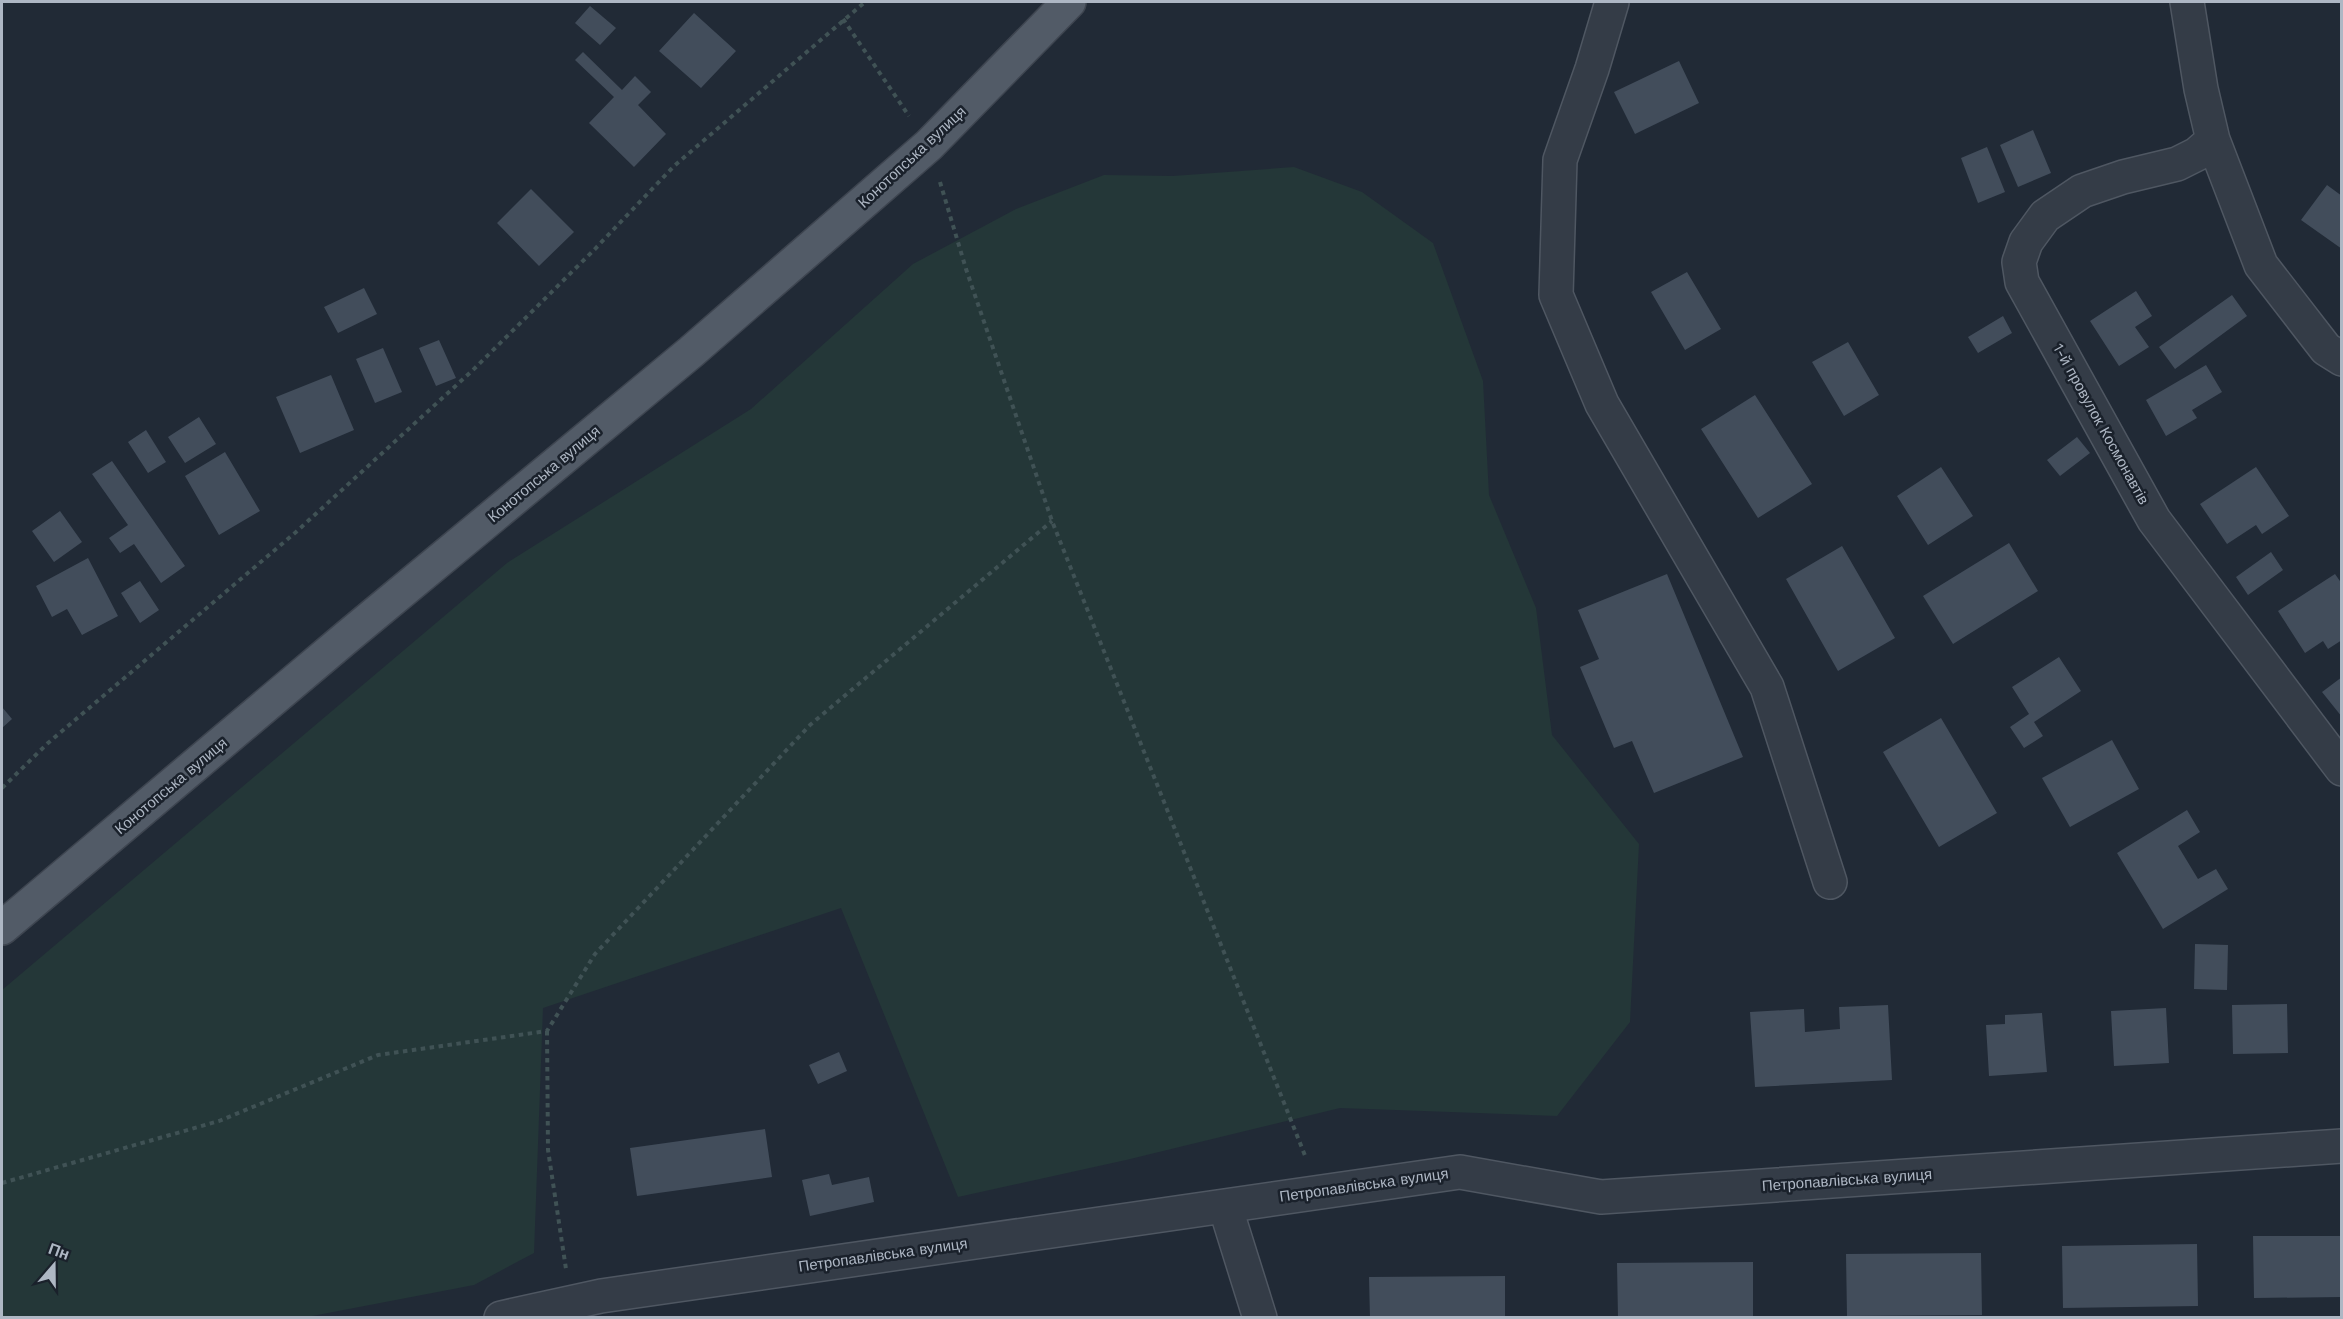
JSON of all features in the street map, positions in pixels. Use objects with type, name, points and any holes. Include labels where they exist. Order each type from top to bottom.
[{"type":"main road","name":"Конотопська вулиця","points":[[2,928],[347,637],[691,352],[929,145],[1069,2]]},
{"type":"street","points":[[1612,2],[1592,69],[1560,160],[1556,295],[1602,404],[1767,687],[1830,882]]},
{"type":"street","points":[[2187,2],[2201,89],[2213,140],[2261,265],[2326,349],[2342,358]]},
{"type":"street","name":"1-й провулок Космонавтів","points":[[2213,140],[2196,154],[2177,164],[2123,177],[2082,191],[2045,216],[2026,242],[2019,262],[2022,282],[2154,520],[2342,769]]},
{"type":"street","name":"Петропавлівська вулиця","points":[[501,1317],[574,1310],[601,1296],[1460,1172],[1601,1197],[2342,1146]]},
{"type":"street","points":[[1225,1206],[1260,1317]]},
{"type":"path","points":[[2,788],[48,743],[304,525],[473,370],[586,258],[674,166],[865,2]]},
{"type":"path","points":[[843,19],[929,145],[966,269],[1052,521],[1319,1192]]},
{"type":"path","points":[[574,1310],[548,1150],[547,1031],[595,954],[810,724],[1052,521]]},
{"type":"path","points":[[2,1184],[219,1121],[378,1055],[547,1031]]},
{"type":"shaded area","points":[[1294,167],[1362,192],[1433,243],[1483,381],[1489,495],[1536,608],[1552,735],[1639,844],[1630,1022],[1557,1116],[1340,1108],[1126,1160],[958,1197],[841,908],[543,1008],[534,1253],[474,1285],[307,1317],[2,1317],[2,990],[507,563],[751,409],[913,264],[1016,209],[1104,175],[1173,176]]},
{"type":"building","points":[[590,6],[616,28],[600,45],[575,23]]},
{"type":"building","points":[[694,13],[736,51],[701,88],[659,51]]},
{"type":"building","points":[[583,52],[622,90],[635,76],[651,92],[638,105],[666,134],[634,167],[589,123],[614,97],[575,60]]},
{"type":"building","points":[[1679,61],[1699,103],[1635,134],[1614,92]]},
{"type":"building","points":[[2033,130],[2051,173],[2018,187],[2000,145]]},
{"type":"building","points":[[1987,147],[2005,192],[1978,203],[1961,158]]},
{"type":"building","points":[[2327,185],[2342,196],[2342,249],[2301,220]]},
{"type":"building","points":[[531,189],[574,232],[539,266],[497,223]]},
{"type":"building","points":[[1687,272],[1721,329],[1685,350],[1651,292]]},
{"type":"building","points":[[364,288],[377,314],[338,333],[324,307]]},
{"type":"building","points":[[2136,291],[2152,316],[2135,327],[2149,347],[2119,366],[2090,321]]},
{"type":"building","points":[[2232,295],[2247,316],[2175,369],[2159,347]]},
{"type":"building","points":[[2003,316],[2012,333],[1978,353],[1968,337]]},
{"type":"building","points":[[439,340],[456,378],[436,386],[419,348]]},
{"type":"building","points":[[1848,342],[1879,395],[1844,416],[1812,362]]},
{"type":"building","points":[[383,348],[402,392],[375,403],[356,359]]},
{"type":"building","points":[[2206,365],[2222,392],[2192,410],[2197,418],[2166,436],[2146,400]]},
{"type":"building","points":[[331,375],[354,430],[300,453],[276,397]]},
{"type":"building","points":[[1755,395],[1812,484],[1758,518],[1701,429]]},
{"type":"building","points":[[199,417],[216,444],[185,463],[168,437]]},
{"type":"building","points":[[146,430],[166,462],[148,473],[128,442]]},
{"type":"building","points":[[2077,437],[2090,453],[2060,476],[2047,460]]},
{"type":"building","points":[[225,452],[260,511],[219,535],[185,476]]},
{"type":"building","points":[[112,461],[185,566],[161,583],[134,544],[120,553],[109,538],[128,525],[92,474]]},
{"type":"building","points":[[1941,467],[1973,516],[1928,545],[1897,496]]},
{"type":"building","points":[[2256,467],[2289,516],[2262,534],[2256,525],[2227,544],[2200,504]]},
{"type":"building","points":[[60,511],[82,542],[54,562],[32,531]]},
{"type":"building","points":[[2009,543],[2038,591],[1953,644],[1923,596]]},
{"type":"building","points":[[1842,546],[1895,638],[1838,671],[1786,579]]},
{"type":"building","points":[[2271,552],[2283,570],[2248,595],[2236,577]]},
{"type":"building","points":[[88,558],[118,616],[82,635],[67,609],[52,617],[36,586]]},
{"type":"building","points":[[1667,574],[1743,757],[1654,793],[1632,741],[1614,748],[1580,667],[1599,659],[1578,610]]},
{"type":"building","points":[[2335,574],[2342,584],[2342,640],[2328,649],[2323,641],[2305,653],[2278,611]]},
{"type":"building","points":[[140,581],[159,610],[140,623],[121,593]]},
{"type":"building","points":[[2059,657],[2081,691],[2034,722],[2043,736],[2024,748],[2010,727],[2029,714],[2012,687]]},
{"type":"building","points":[[2342,677],[2342,717],[2322,692]]},
{"type":"building","points":[[2,707],[12,719],[2,728]]},
{"type":"building","points":[[1941,718],[1997,813],[1939,847],[1883,752]]},
{"type":"building","points":[[2112,740],[2139,789],[2070,827],[2042,778]]},
{"type":"building","points":[[2187,810],[2200,832],[2178,846],[2198,879],[2216,869],[2228,889],[2163,929],[2117,853]]},
{"type":"building","points":[[2195,944],[2228,945],[2227,990],[2194,989]]},
{"type":"building","points":[[2287,1004],[2288,1053],[2233,1054],[2232,1005]]},
{"type":"building","points":[[1888,1005],[1892,1080],[1755,1087],[1750,1012],[1804,1009],[1805,1032],[1840,1029],[1839,1007]]},
{"type":"building","points":[[2166,1008],[2169,1063],[2114,1066],[2111,1011]]},
{"type":"building","points":[[2042,1013],[2047,1072],[1989,1076],[1986,1025],[2005,1024],[2005,1015]]},
{"type":"building","points":[[839,1052],[847,1071],[818,1084],[809,1065]]},
{"type":"building","points":[[765,1129],[772,1177],[637,1196],[630,1148]]},
{"type":"building","points":[[829,1174],[832,1185],[869,1177],[874,1202],[810,1216],[802,1180]]},
{"type":"building","points":[[2253,1236],[2342,1236],[2342,1297],[2254,1298]]},
{"type":"building","points":[[2197,1244],[2198,1306],[2063,1308],[2062,1246]]},
{"type":"building","points":[[1981,1253],[1982,1315],[1847,1316],[1846,1254]]},
{"type":"building","points":[[1753,1262],[1753,1318],[1618,1318],[1617,1263]]},
{"type":"building","points":[[1505,1276],[1505,1318],[1370,1318],[1369,1277]]}]
